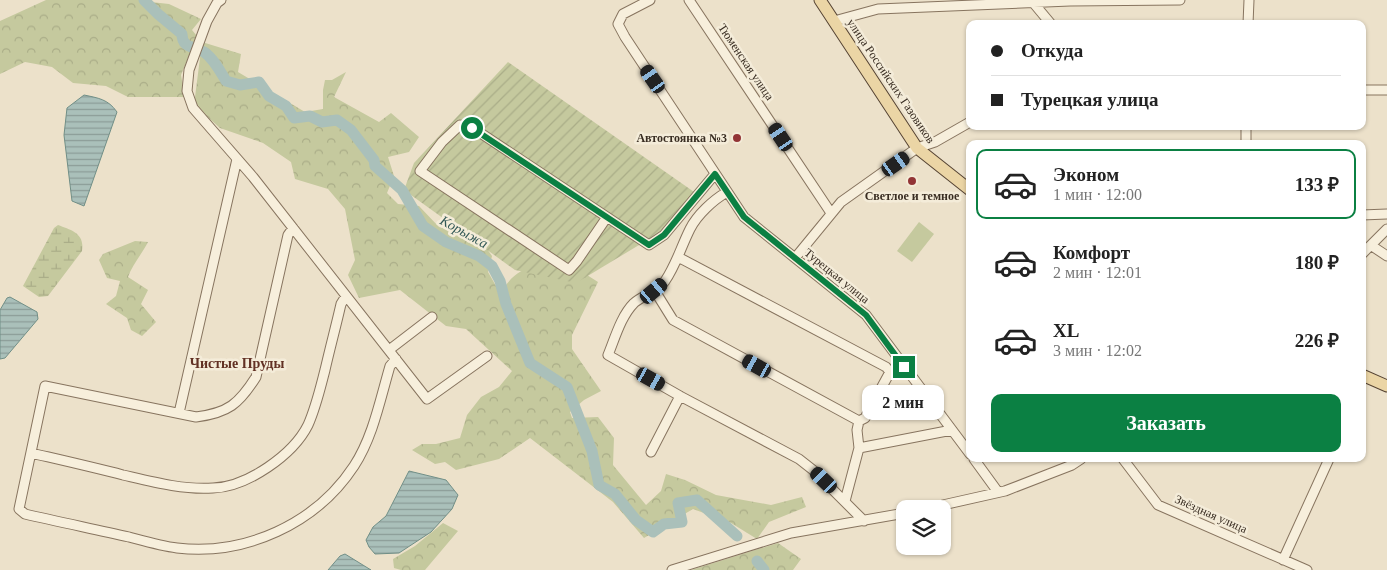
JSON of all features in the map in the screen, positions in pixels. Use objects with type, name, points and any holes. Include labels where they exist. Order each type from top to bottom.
[{"type":"main road","name":"улица Российских Газовиков","points":[[820,0],[918,148],[966,187]]},
{"type":"main road","points":[[1366,379],[1387,386]]},
{"type":"street","points":[[221,0],[217,3],[206,21],[189,70],[187,91],[193,108],[293,228],[427,398],[487,356]]},
{"type":"street","name":"Турецкая улица","points":[[650,0],[623,14],[618,24],[624,37],[744,217],[866,315],[966,449]]},
{"type":"street","name":"Тюменская улица","points":[[689,0],[831,213]]},
{"type":"street","points":[[834,21],[878,9],[1032,1],[1180,0]]},
{"type":"street","points":[[1248,20],[1249,0]]},
{"type":"street","points":[[1032,1],[1048,20]]},
{"type":"street","points":[[1366,90],[1387,90]]},
{"type":"street","points":[[795,258],[841,202],[918,148],[935,142],[966,124]]},
{"type":"street","points":[[607,217],[577,262],[569,270],[420,172],[442,142],[460,125],[472,128],[607,217],[649,245],[664,235],[715,174]]},
{"type":"street","points":[[179,413],[237,159]]},
{"type":"street","points":[[727,192],[717,197],[690,228],[678,257],[664,283],[635,302],[627,311],[608,354],[680,396],[799,459],[864,521]]},
{"type":"street","points":[[1366,215],[1387,214]]},
{"type":"street","points":[[293,228],[288,235],[256,377],[244,395],[228,408],[210,415],[196,417],[44,386],[19,509],[25,514],[176,548],[206,549],[236,546],[263,538],[292,525],[316,508],[341,483],[354,466],[370,435],[390,366],[396,359]]},
{"type":"street","points":[[1366,251],[1387,229]]},
{"type":"street","points":[[1372,246],[1387,256]]},
{"type":"street","points":[[678,257],[886,367],[890,372],[864,418],[859,421],[857,430],[859,448],[845,501]]},
{"type":"street","points":[[654,291],[673,320],[859,421]]},
{"type":"street","points":[[31,453],[168,486],[215,488],[233,484],[260,472],[280,459],[296,444],[308,425],[317,401],[341,304],[346,296]]},
{"type":"street","points":[[389,350],[432,318]]},
{"type":"street","points":[[651,452],[680,396]]},
{"type":"street","points":[[859,448],[952,430]]},
{"type":"street","points":[[976,462],[998,492]]},
{"type":"street","points":[[951,503],[1022,485],[1076,462]]},
{"type":"street","name":"Звёздная улица","points":[[1125,462],[1158,504],[1307,570]]},
{"type":"street","points":[[1283,560],[1328,462]]},
{"type":"street","points":[[672,570],[791,532],[896,515]]},
{"type":"green space","points":[[46,0],[149,0],[151,2],[169,4],[201,19],[192,30],[197,36],[181,75],[185,97],[128,97],[106,86],[73,83],[52,67],[25,62],[0,74],[0,21]]},
{"type":"green space","points":[[202,42],[241,54],[238,72],[305,112],[323,109],[325,80],[332,80],[346,72],[334,97],[379,122],[391,113],[419,137],[409,152],[388,157],[394,176],[387,193],[398,204],[419,206],[439,227],[464,234],[475,232],[492,256],[488,272],[496,286],[506,285],[520,272],[535,268],[550,272],[567,281],[587,275],[598,282],[572,335],[572,349],[601,391],[584,400],[570,412],[572,418],[598,417],[614,438],[613,465],[646,505],[661,491],[666,474],[685,480],[716,495],[771,505],[802,497],[806,507],[769,522],[757,539],[731,523],[693,509],[644,538],[613,502],[530,438],[499,459],[456,470],[445,462],[435,464],[412,450],[422,444],[436,444],[460,438],[467,415],[481,397],[499,387],[512,371],[466,329],[446,326],[400,290],[359,298],[348,275],[355,260],[345,209],[328,189],[295,179],[291,162],[263,143],[220,128],[194,105]]},
{"type":"green space","points":[[508,62],[697,194],[659,233],[576,283],[515,270],[404,190],[414,163]]},
{"type":"green space","points":[[919,222],[934,234],[912,262],[897,251]]},
{"type":"green space","points":[[58,225],[79,236],[82,251],[48,296],[39,297],[23,286],[54,228]]},
{"type":"green space","points":[[135,241],[148,242],[128,277],[148,290],[141,304],[156,322],[142,336],[131,330],[127,318],[106,304],[116,296],[120,281],[107,278],[99,260],[103,254]]},
{"type":"green space","points":[[443,523],[458,531],[425,570],[401,570],[394,568],[393,559],[415,546]]},
{"type":"green space","points":[[778,543],[801,559],[793,570],[691,570]]},
{"type":"water","points":[[84,95],[106,102],[117,112],[84,206],[72,201],[64,135],[67,108]]},
{"type":"water","points":[[10,297],[37,312],[38,319],[5,358],[0,359],[0,310],[7,298]]},
{"type":"water","points":[[409,471],[446,480],[458,495],[452,509],[431,532],[399,553],[375,554],[366,540],[373,527],[386,516]]},
{"type":"water","points":[[345,554],[371,570],[328,570],[340,556]]},
{"type":"waterway","name":"Корыжа","points":[[144,0],[182,34],[187,45],[208,55],[226,81],[240,85],[259,82],[269,96],[286,106],[294,118],[310,116],[322,122],[337,120],[351,130],[374,160],[375,166],[402,190],[423,226],[446,242],[479,256],[492,266],[500,281],[506,304],[530,363],[567,387],[592,451],[599,485],[615,494],[636,520],[653,532],[664,524],[682,522],[678,503],[697,500],[737,536]]},
{"type":"waterway","name":"Корыжа","points":[[757,561],[764,570]]},
{"type":"place","name":"Автостоянка №3","points":[[737,138]]},
{"type":"place","name":"Светлое и темное","points":[[912,181]]},
{"type":"district","name":"Чистые Пруды","points":[[237,363]]},
{"type":"route","points":[[472,128],[649,245],[664,235],[715,174],[744,217],[866,315],[904,367]]}]
